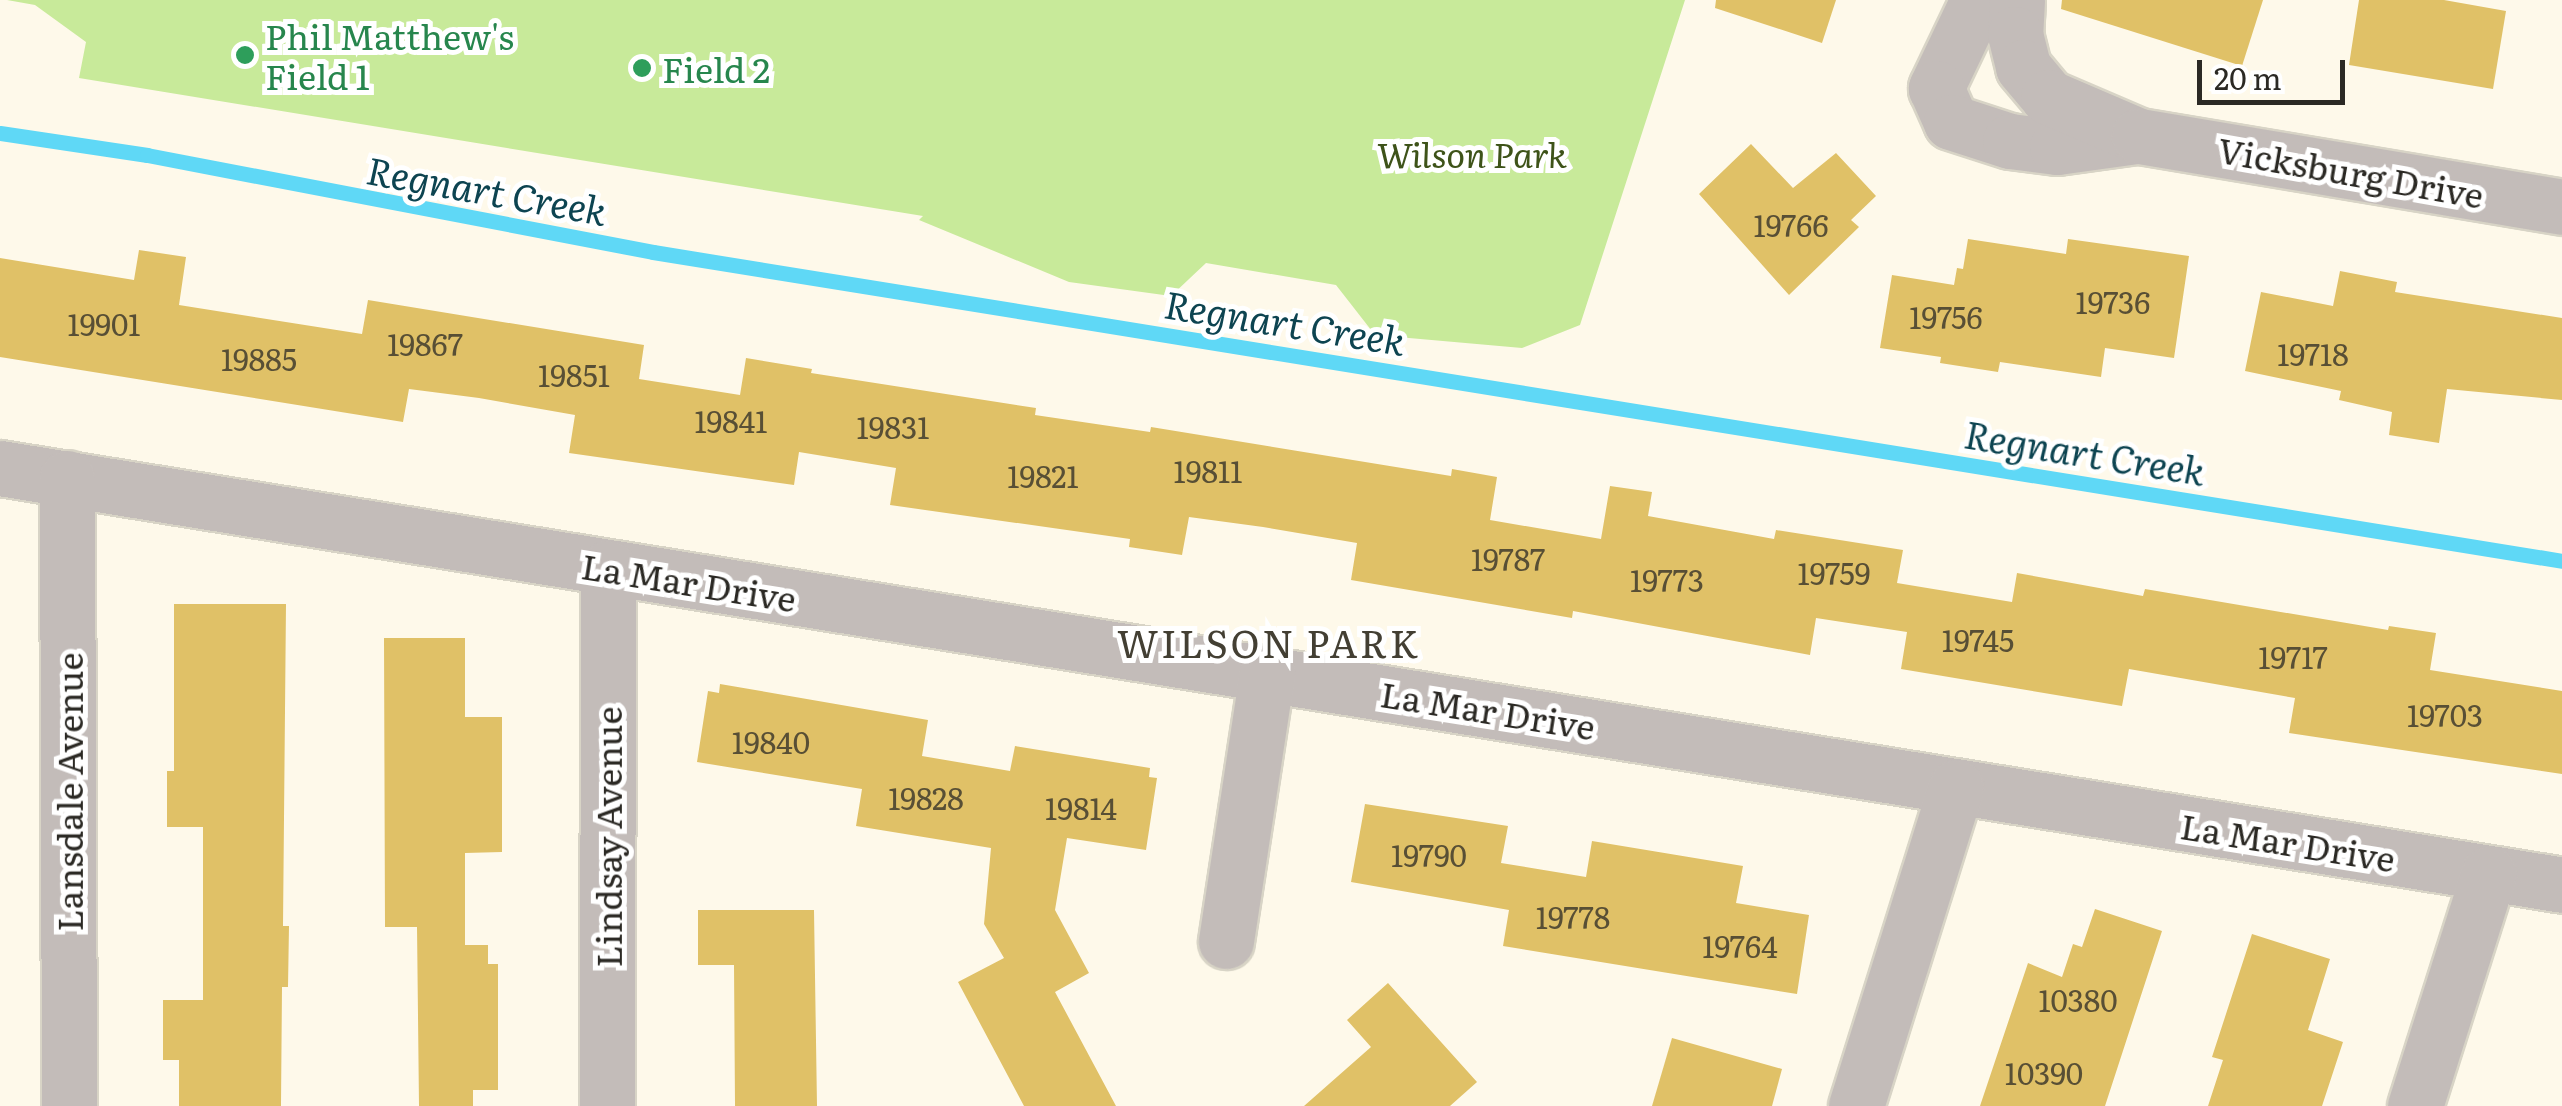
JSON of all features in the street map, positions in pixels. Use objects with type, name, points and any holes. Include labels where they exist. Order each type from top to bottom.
[{"type":"street","name":"Vicksburg Drive","points":[[1978,0],[1936,88],[1951,122],[2010,141],[2056,147],[2140,136]]},
{"type":"street","name":"Vicksburg Drive","points":[[2018,0],[2015,34],[2023,68],[2048,97],[2140,136],[2562,207]]},
{"type":"street","name":"La Mar Drive","points":[[0,468],[2562,885]]},
{"type":"street","name":"Lansdale Avenue","points":[[67,478],[69,1106]]},
{"type":"street","name":"Lindsay Avenue","points":[[606,1106],[608,568]]},
{"type":"street","points":[[1226,940],[1266,672]]},
{"type":"street","points":[[1856,1106],[1956,787]]},
{"type":"street","points":[[2415,1106],[2489,873]]},
{"type":"green space","name":"Wilson Park","points":[[7,0],[1685,0],[1580,325],[1522,348],[1375,335],[1336,285],[1206,263],[1171,296],[1069,282],[919,220],[923,216],[79,78],[86,42],[35,5]]},
{"type":"building","points":[[1716,0],[1836,0],[1822,43],[1715,8]]},
{"type":"building","points":[[2062,0],[2263,0],[2242,66],[2061,9]]},
{"type":"building","points":[[2359,0],[2444,0],[2506,11],[2493,89],[2349,65]]},
{"type":"building","points":[[1751,144],[1793,188],[1836,153],[1876,196],[1851,220],[1859,227],[1789,295],[1699,194]]},
{"type":"building","points":[[1968,239],[2066,254],[2068,239],[2189,256],[2174,358],[2105,348],[2101,377],[2000,362],[1998,372],[1940,363],[1941,357],[1880,348],[1892,275],[1954,285],[1957,268],[1963,269]]},
{"type":"building","points":[[139,250],[186,257],[179,305],[362,334],[368,300],[644,345],[639,379],[740,395],[746,358],[812,369],[811,373],[1036,408],[1035,415],[1150,432],[1151,427],[1451,476],[1452,469],[1497,477],[1490,520],[1601,539],[1610,486],[1652,492],[1648,516],[1774,539],[1776,530],[1903,550],[1897,583],[2012,602],[2017,573],[2143,596],[2145,589],[2388,630],[2389,626],[2436,633],[2430,670],[2562,691],[2562,774],[2289,733],[2295,698],[2129,669],[2122,706],[1901,669],[1907,632],[1816,618],[1810,655],[1573,611],[1572,618],[1351,580],[1357,543],[1263,527],[1189,517],[1182,555],[1129,547],[1130,539],[890,505],[896,468],[799,452],[794,485],[569,453],[575,415],[479,398],[409,389],[403,422],[0,357],[0,258],[134,280]]},
{"type":"building","points":[[2340,271],[2397,282],[2395,292],[2562,318],[2562,400],[2447,389],[2439,443],[2389,435],[2392,412],[2339,400],[2341,391],[2245,371],[2261,292],[2333,306]]},
{"type":"building","points":[[174,604],[286,604],[283,926],[289,926],[288,987],[282,987],[281,1106],[179,1106],[179,1060],[163,1060],[163,1000],[203,1000],[203,827],[167,827],[167,771],[174,771]]},
{"type":"building","points":[[384,638],[465,638],[465,717],[502,717],[502,852],[465,853],[465,945],[488,945],[488,964],[498,964],[498,1090],[473,1090],[473,1106],[419,1106],[417,927],[385,927]]},
{"type":"building","points":[[720,684],[928,720],[922,756],[1010,771],[1015,746],[1150,768],[1149,777],[1157,778],[1146,850],[1067,838],[1055,910],[1089,973],[1055,992],[1116,1106],[1024,1106],[958,982],[1004,958],[984,924],[991,848],[856,826],[862,789],[697,762],[708,691],[719,693]]},
{"type":"building","points":[[1365,804],[1508,826],[1501,863],[1586,877],[1592,841],[1743,866],[1736,903],[1809,915],[1797,994],[1503,946],[1509,910],[1351,882]]},
{"type":"building","points":[[2095,909],[2162,931],[2105,1106],[1980,1106],[2028,963],[2062,977],[2073,944],[2082,947]]},
{"type":"building","points":[[698,910],[814,910],[817,1106],[735,1106],[734,965],[698,965]]},
{"type":"building","points":[[2252,934],[2330,959],[2308,1030],[2343,1042],[2322,1106],[2208,1106],[2223,1060],[2212,1057]]},
{"type":"building","points":[[1388,983],[1477,1082],[1450,1106],[1304,1106],[1371,1047],[1347,1020]]},
{"type":"building","points":[[1672,1038],[1782,1069],[1772,1106],[1652,1106]]},
{"type":"waterway","name":"Regnart Creek","points":[[0,133],[147,155],[653,252],[2562,561]]},
{"type":"place","name":"Phil Matthew's Field 1","points":[[245,55]]},
{"type":"place","name":"Field 2","points":[[642,68]]},
{"type":"district","name":"WILSON PARK","points":[[1269,642]]}]
